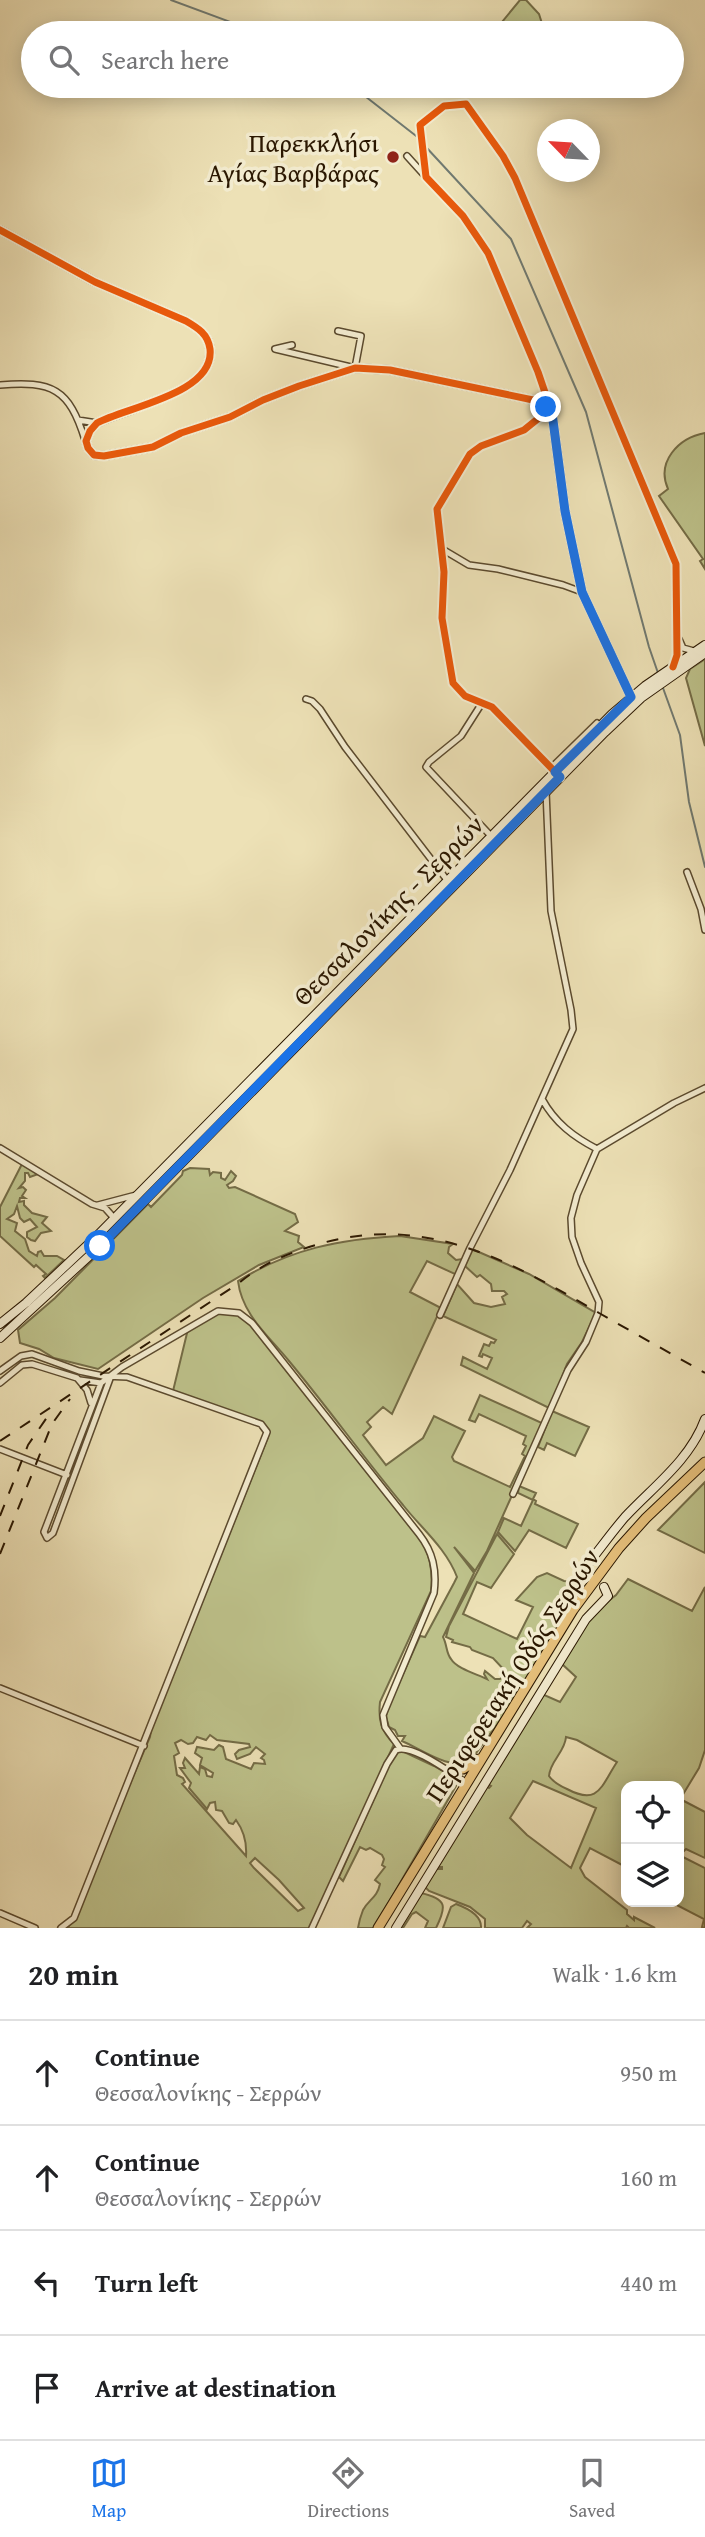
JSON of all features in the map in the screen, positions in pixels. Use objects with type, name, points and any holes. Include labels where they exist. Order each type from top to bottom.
[{"type":"main road","points":[[0,230],[96,282],[186,321],[199,328],[206,337],[210,354],[208,365],[198,378],[149,404],[97,423],[86,442],[90,452],[99,457],[153,447],[181,433],[230,417],[299,386],[355,368],[390,370],[533,400],[552,413],[565,511],[582,592],[631,697]]},
{"type":"main road","name":"Θεσσαλονίκης - Σερρών","points":[[601,727],[705,645]]},
{"type":"main road","name":"Θεσσαλονίκης - Σερρών","points":[[673,670],[705,653]]},
{"type":"main road","name":"Θεσσαλονίκης - Σερρών","points":[[0,1324],[59,1273],[114,1219],[491,836],[631,697],[644,691]]},
{"type":"main road","name":"Θεσσαλονίκης - Σερρών","points":[[0,1338],[123,1223],[546,791],[555,773]]},
{"type":"main road","points":[[590,1577],[585,1573],[587,1565],[622,1521],[686,1454],[697,1440],[705,1419]]},
{"type":"main road","name":"Περιφερειακή Οδός Σερρών","points":[[378,1928],[573,1610],[619,1548],[646,1518],[705,1462]]},
{"type":"main road","points":[[396,1928],[586,1619],[608,1597],[604,1587]]},
{"type":"main road","points":[[448,1768],[467,1767],[483,1756]]},
{"type":"street","points":[[426,177],[420,125],[444,106],[466,104],[511,169],[676,564],[677,658],[673,670]]},
{"type":"street","points":[[407,156],[463,216],[488,253],[538,372],[552,413],[545,413],[524,430],[481,446],[470,454],[437,508],[444,572],[442,618],[452,682],[462,693],[492,707],[555,773]]},
{"type":"street","points":[[292,345],[275,349],[355,368],[361,336],[338,331]]},
{"type":"street","points":[[0,384],[22,383],[52,388],[66,399],[86,442]]},
{"type":"street","points":[[78,420],[97,423]]},
{"type":"street","points":[[442,549],[469,565],[498,569],[582,592]]},
{"type":"street","points":[[677,633],[682,647],[695,652]]},
{"type":"street","points":[[306,699],[320,709],[345,747],[447,880]]},
{"type":"street","points":[[482,703],[462,734],[429,762],[426,768],[491,836]]},
{"type":"street","points":[[440,1315],[571,1037],[573,1022],[552,922],[546,791]]},
{"type":"street","points":[[687,872],[701,909],[705,930]]},
{"type":"street","points":[[513,1494],[568,1370],[586,1342],[598,1312],[599,1302],[572,1237],[571,1218],[577,1195],[597,1149],[674,1103],[705,1088]]},
{"type":"street","points":[[542,1100],[565,1129],[597,1149]]},
{"type":"street","points":[[0,1148],[106,1209],[114,1219]]},
{"type":"street","points":[[95,1205],[126,1198],[143,1189]]},
{"type":"street","points":[[111,1376],[53,1533],[47,1538],[44,1532],[101,1383],[111,1376],[207,1315],[226,1310],[239,1313],[252,1323],[427,1544],[434,1562],[436,1582],[429,1606],[383,1715],[385,1727],[400,1748]]},
{"type":"street","points":[[0,1371],[17,1358],[28,1354],[79,1371],[127,1377],[261,1424],[267,1432],[74,1918],[61,1928]]},
{"type":"street","points":[[0,1383],[27,1363],[88,1383],[101,1383]]},
{"type":"street","points":[[77,1378],[87,1390],[92,1404]]},
{"type":"street","points":[[0,1450],[74,1477]]},
{"type":"street","points":[[0,1688],[144,1746]]},
{"type":"street","points":[[312,1928],[393,1753],[400,1748],[406,1748],[468,1781]]},
{"type":"street","points":[[0,1913],[35,1928]]},
{"type":"green space","points":[[520,0],[526,0],[539,14],[541,21],[503,21]]},
{"type":"green space","points":[[705,433],[705,569],[700,561],[703,559],[659,496],[668,489],[665,470],[672,453],[686,440]]},
{"type":"green space","points":[[705,659],[705,746],[686,678],[690,669]]},
{"type":"green space","points":[[23,1162],[41,1173],[30,1177],[25,1173],[25,1181],[19,1188],[26,1190],[22,1196],[25,1198],[20,1198],[19,1202],[24,1201],[24,1205],[32,1213],[47,1217],[42,1223],[51,1231],[41,1233],[35,1241],[31,1240],[27,1237],[27,1232],[37,1227],[30,1219],[24,1222],[20,1218],[17,1206],[14,1214],[7,1219],[17,1223],[15,1231],[25,1239],[29,1251],[37,1256],[41,1251],[44,1256],[57,1256],[64,1260],[45,1278],[43,1276],[46,1274],[36,1265],[34,1267],[0,1236],[0,1207]]},
{"type":"green space","points":[[190,1168],[209,1169],[210,1175],[213,1172],[221,1173],[221,1178],[225,1180],[231,1171],[236,1176],[227,1185],[229,1188],[235,1187],[295,1214],[298,1222],[285,1231],[299,1236],[298,1242],[304,1247],[259,1265],[203,1298],[98,1369],[54,1358],[39,1349],[20,1343],[18,1330],[55,1298],[148,1204],[151,1207],[183,1171]]},
{"type":"green space","points":[[400,1236],[453,1244],[448,1253],[456,1260],[463,1259],[457,1275],[427,1261],[410,1292],[441,1308],[392,1414],[383,1407],[367,1422],[371,1427],[363,1435],[386,1465],[423,1438],[434,1416],[465,1431],[452,1457],[454,1461],[510,1487],[525,1456],[522,1454],[526,1446],[523,1444],[526,1436],[479,1414],[475,1422],[469,1420],[480,1395],[544,1424],[487,1551],[475,1571],[454,1547],[474,1573],[443,1637],[449,1657],[462,1668],[487,1679],[485,1671],[495,1679],[500,1679],[507,1673],[493,1658],[452,1642],[453,1640],[446,1637],[449,1626],[497,1534],[514,1554],[491,1588],[477,1582],[463,1614],[517,1639],[533,1607],[516,1600],[537,1577],[547,1573],[564,1581],[575,1582],[576,1588],[586,1586],[504,1715],[471,1760],[463,1763],[445,1761],[402,1741],[405,1736],[398,1736],[395,1730],[389,1727],[386,1717],[420,1636],[425,1637],[457,1577],[440,1548],[251,1315],[238,1281],[296,1253],[336,1243]]},
{"type":"green space","points":[[472,1249],[529,1274],[596,1313],[582,1342],[567,1364],[551,1407],[461,1365],[463,1357],[487,1369],[492,1358],[483,1354],[482,1357],[479,1356],[484,1344],[489,1346],[496,1340],[443,1316],[457,1284],[474,1303],[491,1307],[505,1304],[502,1297],[507,1294],[504,1291],[492,1291],[491,1284],[480,1275],[477,1277],[465,1266]]},
{"type":"green space","points":[[218,1312],[238,1315],[249,1323],[424,1544],[430,1561],[431,1591],[380,1702],[381,1725],[394,1744],[310,1928],[68,1928],[150,1737],[268,1437],[269,1430],[264,1424],[173,1391],[188,1329]],"holes":[[[210,1735],[217,1740],[249,1744],[250,1747],[235,1754],[237,1759],[250,1754],[256,1747],[265,1754],[261,1758],[265,1764],[254,1763],[251,1769],[226,1759],[223,1747],[219,1745],[214,1750],[197,1747],[195,1753],[202,1758],[200,1765],[213,1773],[212,1777],[207,1776],[205,1769],[200,1767],[199,1774],[185,1758],[185,1768],[180,1768],[191,1783],[189,1788],[207,1809],[210,1803],[215,1802],[216,1810],[222,1811],[229,1823],[233,1824],[236,1820],[244,1837],[246,1856],[182,1784],[185,1782],[183,1778],[177,1775],[174,1756],[179,1753],[175,1743],[181,1740],[188,1744],[193,1743],[197,1737],[206,1740]],[[255,1858],[279,1880],[304,1908],[298,1911],[254,1868],[250,1863]]]},
{"type":"green space","points":[[552,1411],[589,1427],[575,1456],[547,1443],[544,1450],[538,1447]]},
{"type":"green space","points":[[705,1482],[705,1553],[658,1530]]},
{"type":"green space","points":[[519,1486],[536,1493],[533,1499],[535,1504],[578,1524],[566,1548],[529,1530],[515,1551],[498,1532],[504,1518],[521,1526],[533,1500],[518,1493]]},
{"type":"green space","points":[[628,1579],[692,1611],[705,1587],[705,1750],[699,1768],[684,1793],[684,1781],[621,1781],[621,1864],[590,1848],[580,1868],[585,1877],[627,1910],[627,1914],[634,1920],[634,1917],[655,1928],[527,1928],[531,1924],[527,1921],[522,1928],[485,1928],[485,1919],[470,1907],[425,1887],[435,1869],[442,1869],[436,1867],[486,1786],[491,1786],[488,1784],[542,1694],[560,1702],[576,1677],[562,1664],[595,1611],[616,1595]],"holes":[[[566,1737],[577,1740],[617,1762],[603,1786],[593,1794],[578,1794],[557,1784],[549,1776]],[[533,1781],[596,1808],[571,1868],[527,1835],[510,1818]]]},
{"type":"green space","points":[[400,1750],[448,1774],[456,1782],[456,1786],[374,1928],[358,1928],[363,1910],[379,1889],[380,1884],[375,1880],[385,1867],[382,1865],[384,1859],[370,1848],[366,1850],[360,1847],[343,1881],[339,1877],[393,1756]]},
{"type":"green space","points":[[684,1801],[705,1812],[705,1858],[686,1849],[684,1851]]},
{"type":"green space","points":[[684,1858],[705,1868],[705,1928],[702,1927],[704,1919],[681,1907],[684,1907]]},
{"type":"green space","points":[[421,1893],[436,1898],[442,1904],[442,1914],[436,1928],[425,1928],[428,1921],[416,1912],[403,1928],[400,1926]]},
{"type":"green space","points":[[456,1904],[476,1916],[481,1928],[443,1928],[451,1907]]},
{"type":"waterway","points":[[171,0],[228,21]]},
{"type":"waterway","points":[[367,98],[420,139]]},
{"type":"waterway","points":[[425,146],[511,239],[586,412],[658,673]]},
{"type":"waterway","points":[[663,688],[680,735],[689,802],[705,867]]},
{"type":"railway","points":[[0,1441],[267,1264],[319,1244],[358,1236],[395,1234],[431,1238],[500,1260],[705,1373]]},
{"type":"railway","points":[[0,1554],[52,1424],[70,1399]]},
{"type":"railway","points":[[0,1516],[28,1445],[50,1413]]},
{"type":"cycle path","points":[[560,777],[492,707],[465,696],[453,683],[442,618],[444,572],[437,509],[470,454],[481,446],[524,430],[545,413],[552,413],[538,372],[488,253],[463,216],[426,177],[420,125],[444,106],[466,104],[503,156],[515,178],[676,564],[677,655],[673,667]]},
{"type":"cycle path","points":[[0,230],[95,282],[186,321],[207,339],[210,349],[208,364],[199,377],[166,397],[97,423],[86,441],[94,455],[104,456],[153,447],[181,433],[230,417],[263,400],[355,368],[390,370],[533,400],[552,413],[565,511],[582,592],[631,697]]},
{"type":"place","name":"Παρεκκλήσι Αγίας Βαρβάρας","points":[[393,157]]},
{"type":"route","points":[[100,1246],[484,856],[560,777],[555,772],[631,697],[584,600],[565,511],[552,413],[546,407]]}]
